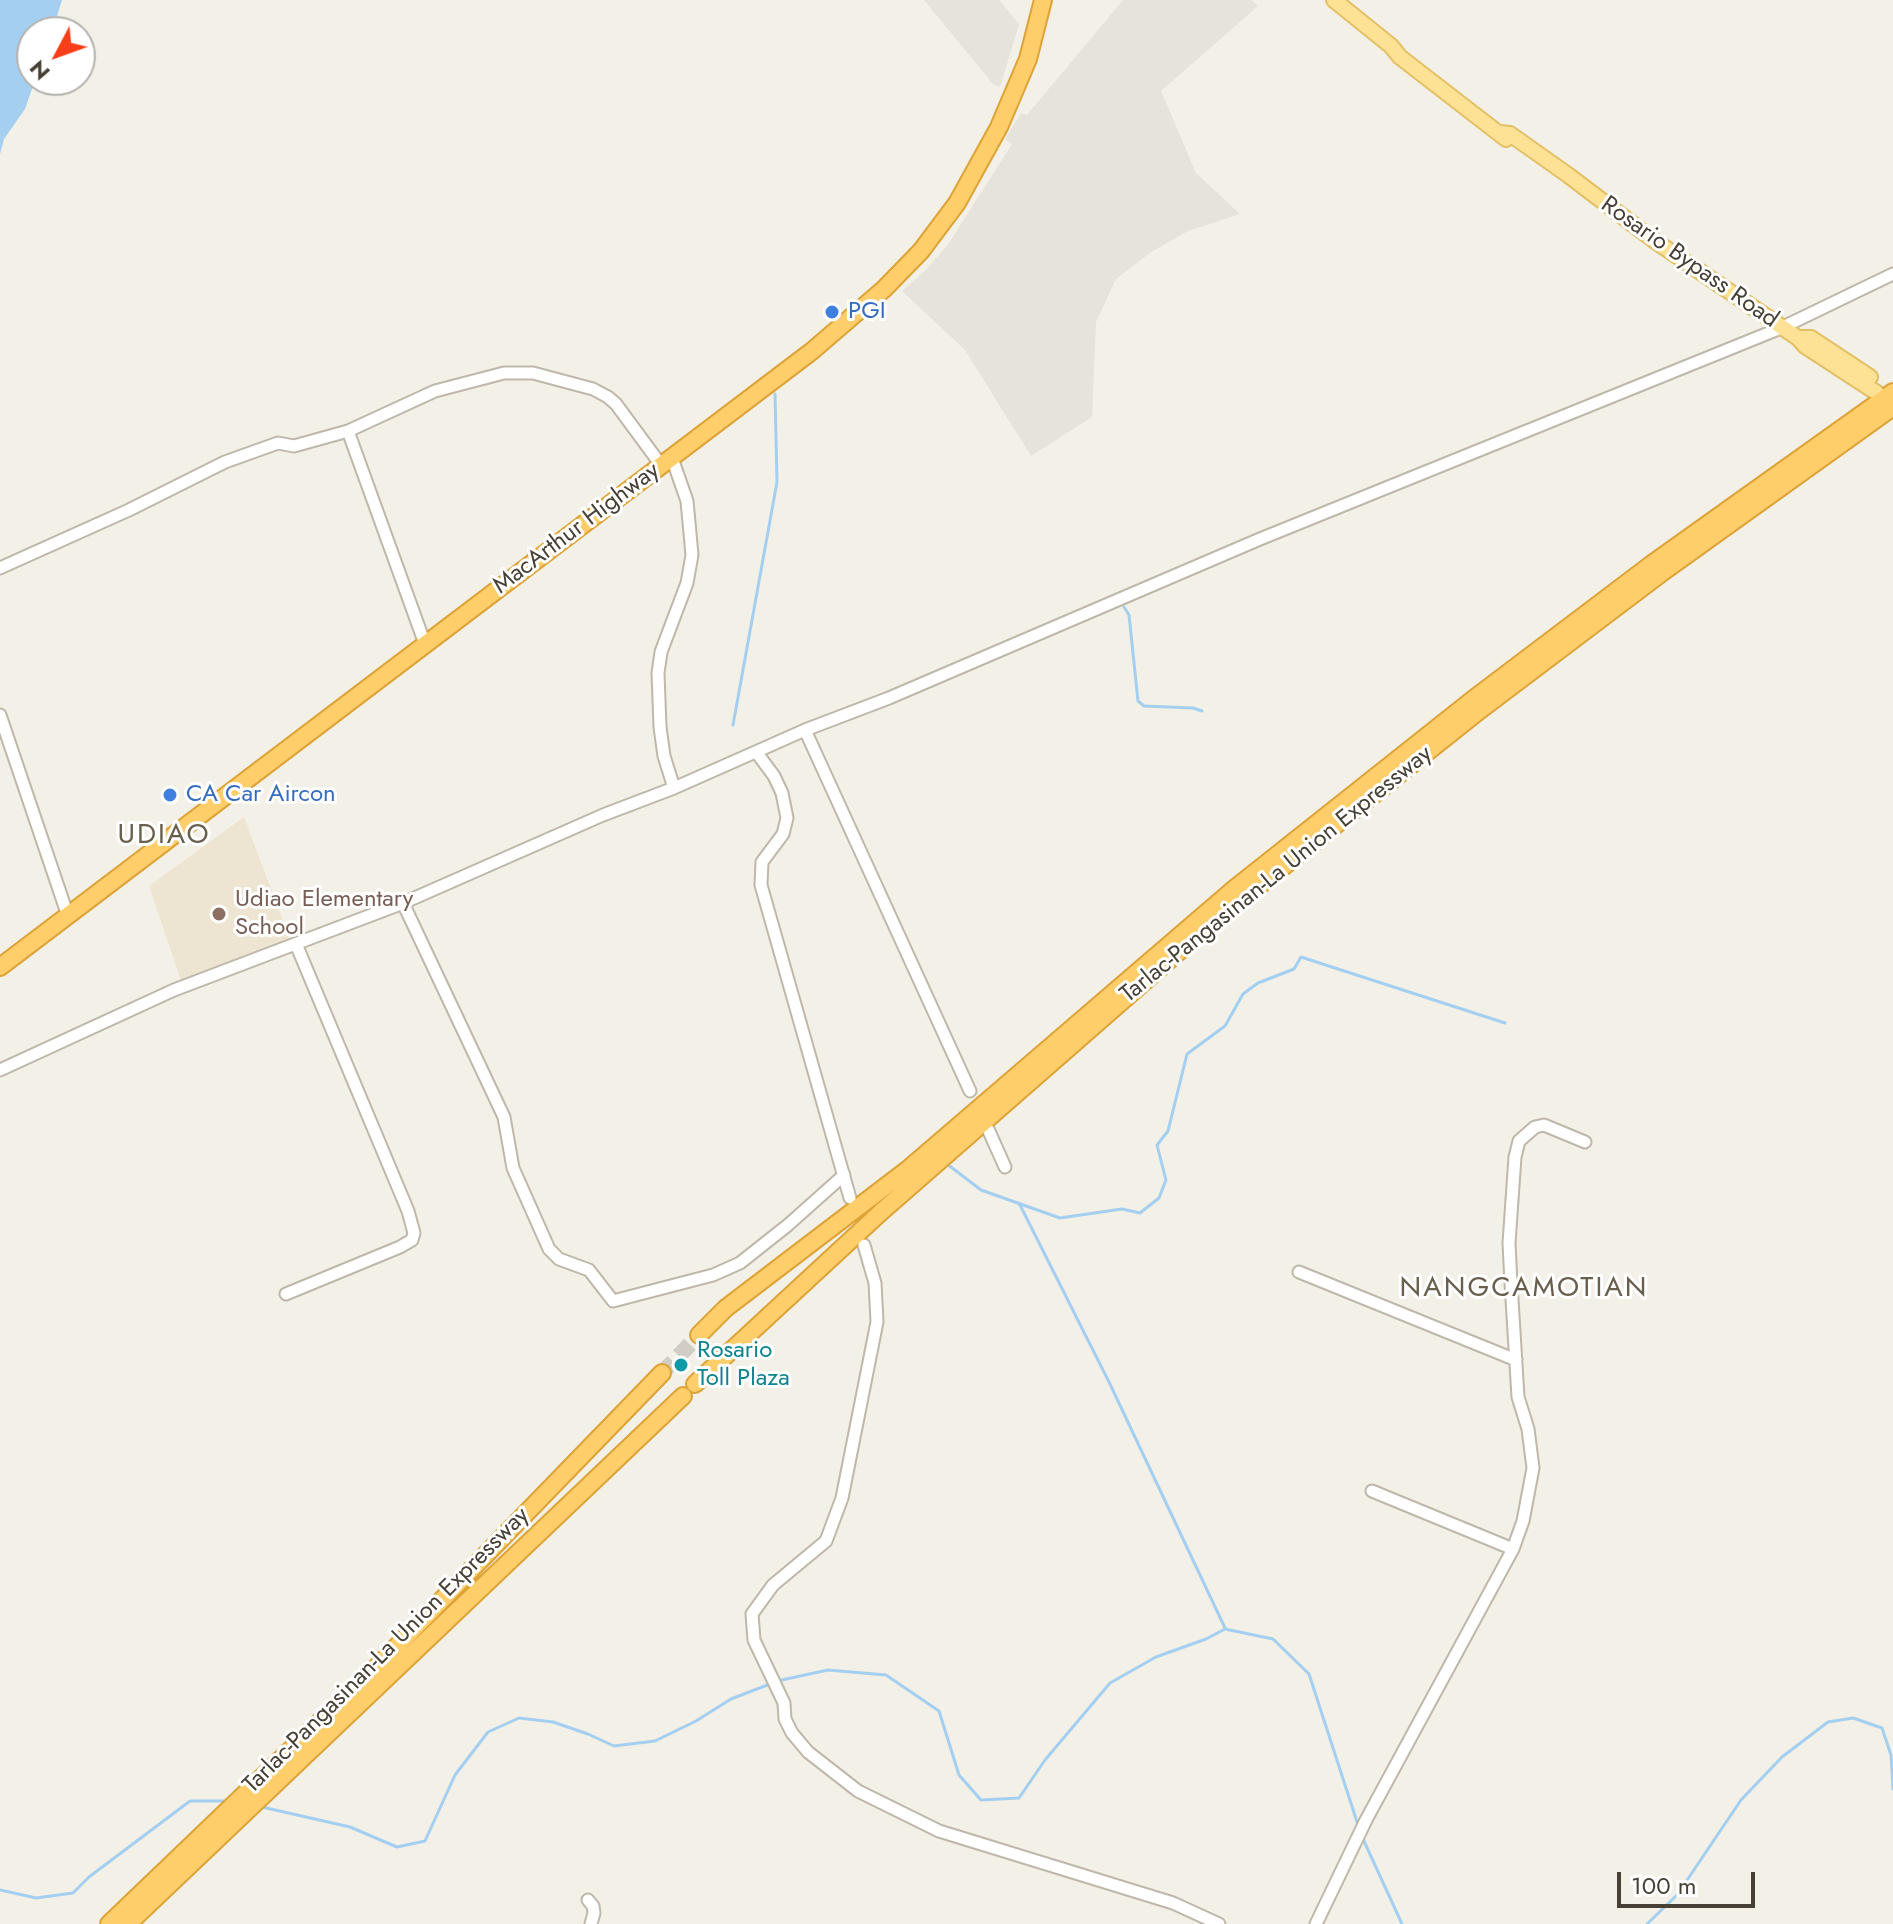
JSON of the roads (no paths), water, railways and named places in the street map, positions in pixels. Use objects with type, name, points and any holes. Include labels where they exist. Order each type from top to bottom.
[{"type":"highway","name":"MacArthur Highway","points":[[0,967],[845,324],[921,251],[957,203],[999,127],[1028,59],[1043,0]]},
{"type":"highway","name":"Tarlac-Pangasinan-La Union Expressway","points":[[699,1335],[726,1308],[907,1170],[1234,889],[1471,701],[1885,391]]},
{"type":"highway","name":"Tarlac-Pangasinan-La Union Expressway","points":[[128,1924],[689,1390],[892,1202],[1200,933],[1480,710],[1664,571],[1893,407]]},
{"type":"highway","name":"Tarlac-Pangasinan-La Union Expressway","points":[[109,1924],[372,1672],[662,1373]]},
{"type":"main road","name":"Rosario Bypass Road","points":[[1320,0],[1387,52],[1400,57]]},
{"type":"main road","name":"Rosario Bypass Road","points":[[1334,0],[1391,46],[1400,57],[1506,140],[1564,179],[1580,186],[1798,338],[1805,346],[1885,391]]},
{"type":"street","points":[[0,1070],[174,990],[403,903],[603,815],[889,698],[1501,439],[1781,328],[1893,274]]},
{"type":"street","points":[[0,568],[129,510],[225,462],[278,443],[294,446],[348,431],[435,391],[504,373],[523,372],[593,389],[616,404],[666,461],[687,501],[692,544],[687,583],[661,652],[658,673],[664,756],[674,788]]},
{"type":"street","points":[[348,431],[425,644]]},
{"type":"street","points":[[0,715],[68,916]]},
{"type":"street","points":[[805,730],[970,1091]]},
{"type":"street","points":[[757,753],[782,793],[787,818],[783,834],[762,862],[761,885],[850,1198]]},
{"type":"street","points":[[403,903],[504,1117],[513,1168],[549,1249],[559,1259],[589,1270],[613,1301],[723,1272],[777,1234],[844,1175]]},
{"type":"street","points":[[286,1294],[400,1247],[412,1240],[414,1233],[408,1211],[296,944]]},
{"type":"street","points":[[1316,1924],[1366,1820],[1513,1549],[1523,1521],[1533,1468],[1528,1429],[1518,1397],[1509,1243],[1515,1157],[1519,1141],[1535,1127],[1544,1125],[1585,1142]]},
{"type":"street","points":[[988,1129],[1005,1167]]},
{"type":"street","points":[[864,1245],[875,1283],[877,1322],[842,1498],[826,1541],[773,1585],[752,1614],[754,1640],[784,1703],[785,1719],[792,1733],[808,1752],[858,1791],[939,1831],[1173,1903],[1219,1924]]},
{"type":"street","points":[[1299,1272],[1516,1360]]},
{"type":"street","points":[[1372,1491],[1513,1549]]},
{"type":"street","points":[[588,1900],[594,1913],[591,1924]]},
{"type":"water","points":[[0,0],[62,0],[57,16],[16,16],[16,96],[29,96],[25,109],[4,139],[0,154]]},
{"type":"waterway","points":[[733,725],[777,482],[775,394]]},
{"type":"waterway","points":[[1124,607],[1129,615],[1138,701],[1144,706],[1202,711]]},
{"type":"waterway","points":[[947,1164],[981,1190],[1060,1218],[1122,1209],[1140,1213],[1159,1198],[1166,1180],[1157,1145],[1168,1131],[1187,1054],[1225,1026],[1243,994],[1258,983],[1294,969],[1301,957],[1505,1023]]},
{"type":"waterway","points":[[1019,1203],[1109,1382],[1225,1628]]},
{"type":"waterway","points":[[777,1681],[828,1670],[886,1675],[939,1711],[959,1775],[981,1800],[1019,1798],[1045,1760],[1110,1683],[1156,1657],[1225,1629],[1273,1639],[1309,1674],[1359,1828]]},
{"type":"waterway","points":[[262,1807],[350,1827],[397,1847],[425,1841],[455,1775],[488,1732],[519,1718],[553,1722],[614,1746],[655,1741],[731,1699],[770,1684]]},
{"type":"waterway","points":[[1647,1924],[1677,1895],[1741,1800],[1782,1757],[1828,1722],[1853,1718],[1882,1728],[1891,1755],[1893,1789]]},
{"type":"waterway","points":[[0,1890],[36,1898],[73,1893],[89,1877],[190,1801],[227,1801]]},
{"type":"waterway","points":[[1363,1839],[1402,1924]]},
{"type":"tunnel","points":[[662,1373],[699,1335]]},
{"type":"place","name":"PGI","points":[[832,312]]},
{"type":"place","name":"CA Car Aircon","points":[[170,795]]},
{"type":"place","name":"Udiao Elementary School","points":[[219,914]]},
{"type":"place","name":"Rosario Toll Plaza","points":[[681,1365]]},
{"type":"district","name":"UDIAO","points":[[164,836]]},
{"type":"district","name":"NANGCAMOTIAN","points":[[1524,1289]]}]
